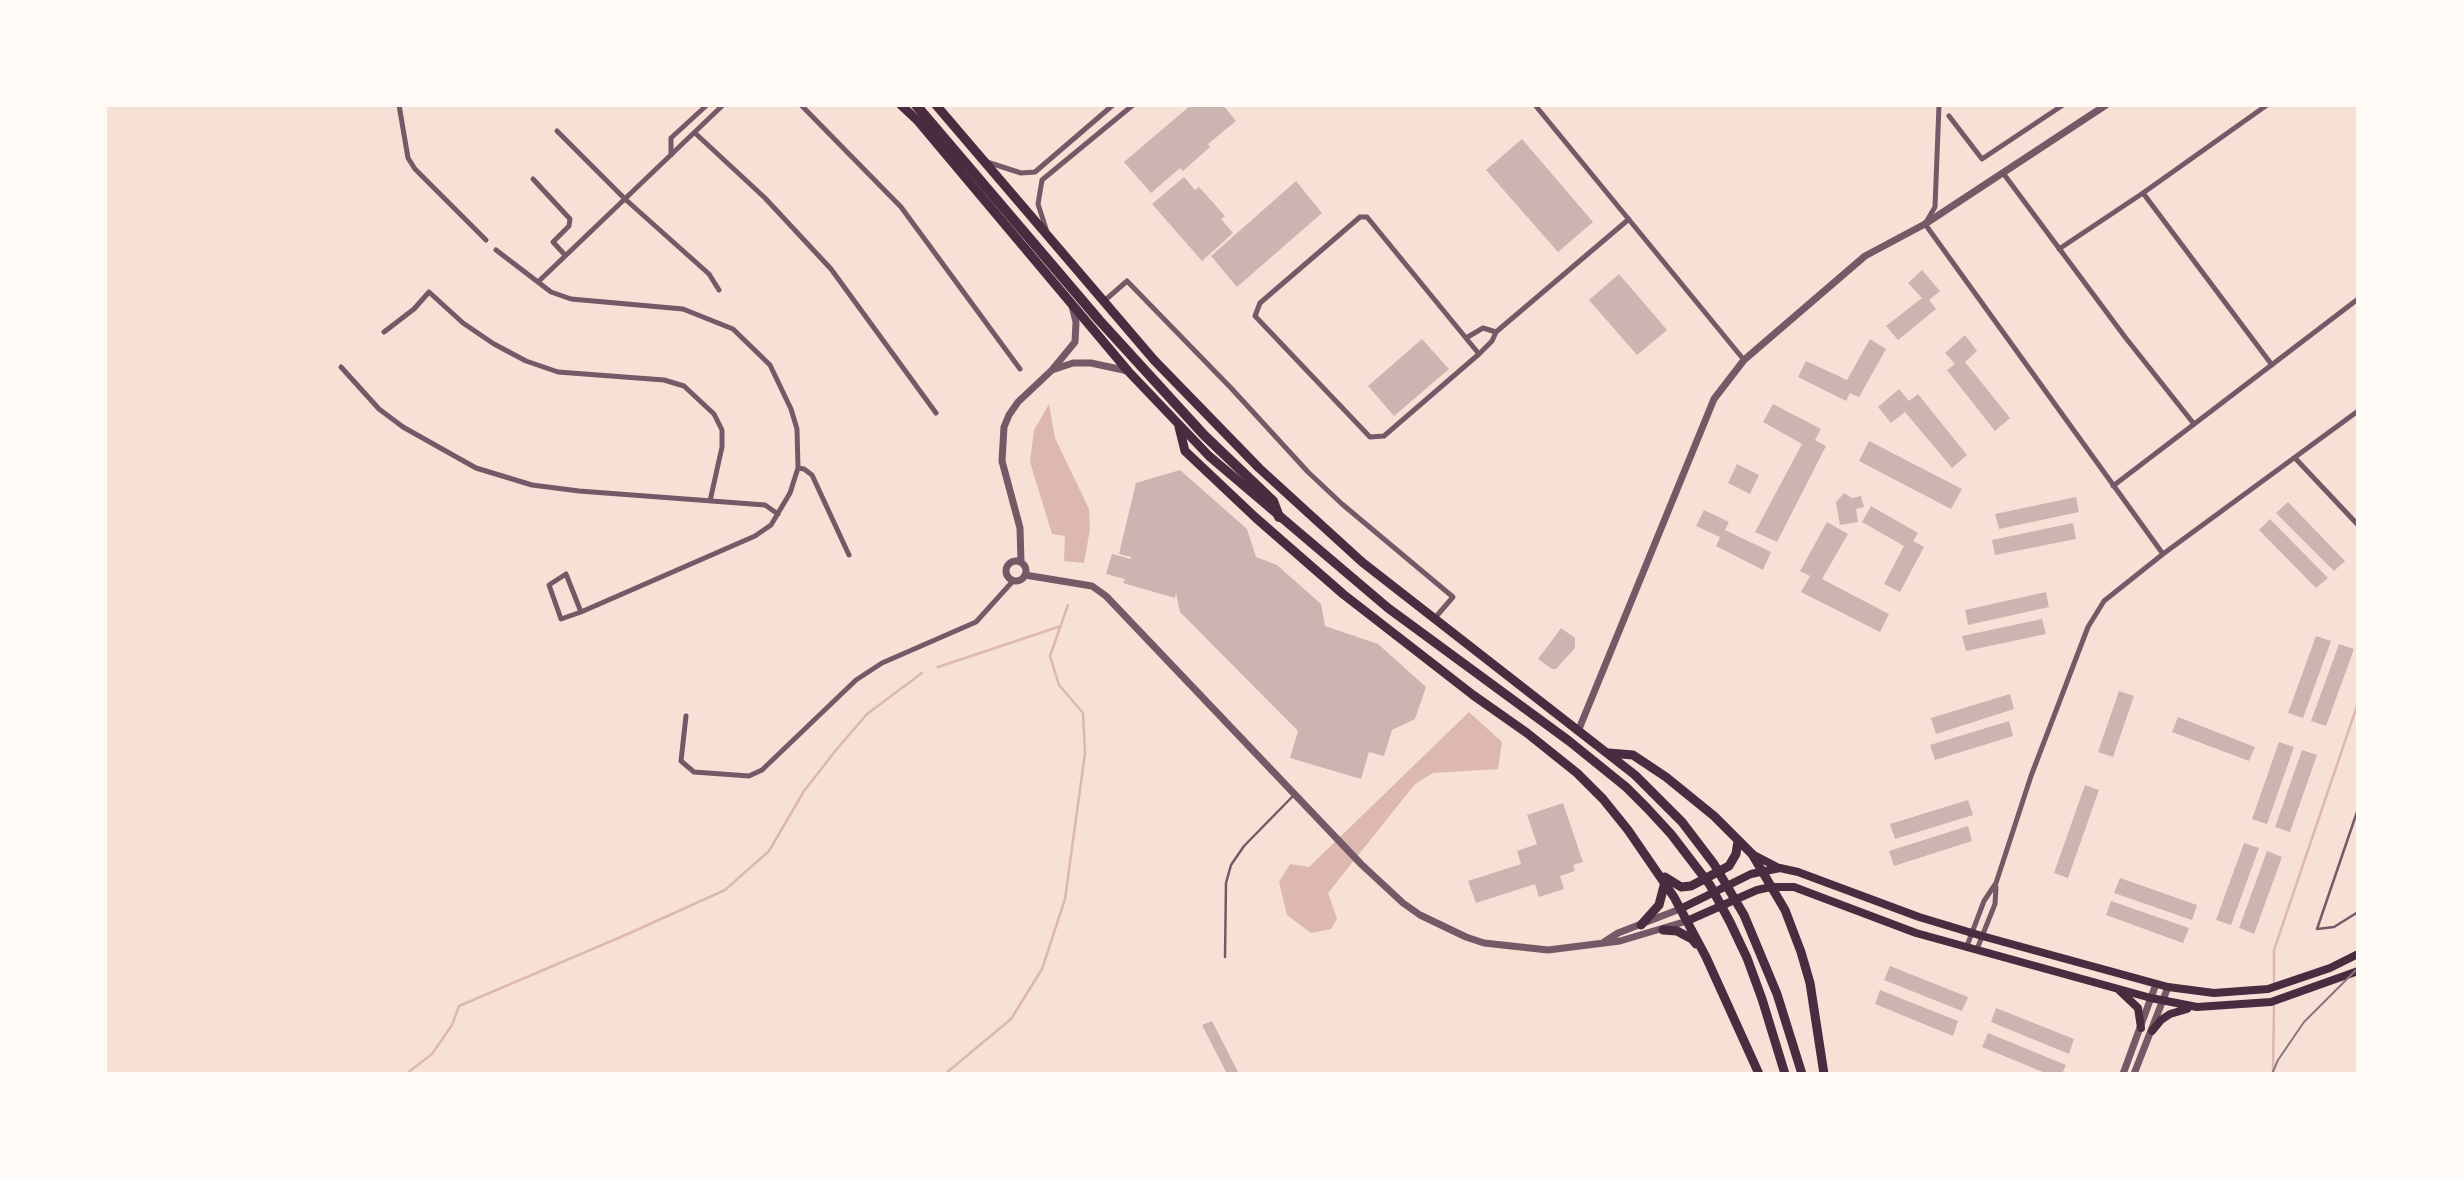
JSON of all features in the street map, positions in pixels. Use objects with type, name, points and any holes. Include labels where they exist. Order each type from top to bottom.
[{"type":"highway","points":[[901,105],[918,121],[1128,372],[1209,456],[1388,608],[1569,741],[1647,807],[1710,885],[1730,922],[1762,999],[1785,1074]]},
{"type":"highway","points":[[916,105],[1099,320],[1204,435],[1273,500],[1279,517]]},
{"type":"highway","points":[[939,106],[1154,360],[1259,468],[1362,562],[1609,753],[1682,822],[1726,885],[1761,952],[1802,1074]]},
{"type":"highway","points":[[1179,426],[1185,451],[1343,594],[1577,773],[1628,830],[1681,909],[1759,1074]]},
{"type":"highway","points":[[1609,753],[1633,755],[1666,777],[1714,816],[1752,854],[1785,910],[1804,962],[1810,983],[1824,1074]]},
{"type":"highway","points":[[1662,878],[1681,887],[1691,886],[1729,866],[1736,854],[1738,841]]},
{"type":"highway","points":[[1642,925],[1659,905],[1662,878]]},
{"type":"highway","points":[[1663,930],[1677,931],[1692,939],[1706,957]]},
{"type":"main road","points":[[1752,854],[1780,868],[1971,933],[2168,987],[2214,993],[2268,989],[2330,968],[2358,954]]},
{"type":"main road","points":[[1681,909],[1751,874],[1780,868]]},
{"type":"main road","points":[[1687,921],[1757,890],[1794,887],[1916,933],[2151,998],[2197,1007]]},
{"type":"main road","points":[[2152,1031],[2170,1014],[2197,1007],[2271,1002],[2358,971]]},
{"type":"main road","points":[[2117,988],[2138,1008],[2141,1028]]},
{"type":"street","points":[[399,105],[408,158],[415,169],[486,240]]},
{"type":"street","points":[[671,155],[671,138],[706,105]]},
{"type":"street","points":[[538,282],[723,105]]},
{"type":"street","points":[[801,105],[901,207],[1020,369]]},
{"type":"street","points":[[987,162],[1021,173],[1035,173],[1113,105]]},
{"type":"street","points":[[1049,236],[1038,204],[1042,180],[1133,105]]},
{"type":"street","points":[[1535,105],[1744,360]]},
{"type":"street","points":[[1925,225],[1935,207],[1940,105]]},
{"type":"street","points":[[1949,116],[1982,159],[2054,108],[2063,105]]},
{"type":"street","points":[[1579,729],[1714,399],[1744,360],[1865,256],[1925,225],[2106,105]]},
{"type":"street","points":[[2059,249],[2267,105]]},
{"type":"street","points":[[557,131],[625,199],[709,274],[719,290]]},
{"type":"street","points":[[695,132],[765,198],[831,269],[936,413]]},
{"type":"street","points":[[2003,173],[2194,424]]},
{"type":"street","points":[[533,179],[570,219],[569,226],[553,242],[565,255]]},
{"type":"street","points":[[2143,193],[2272,365]]},
{"type":"street","points":[[1479,354],[1367,217],[1360,217],[1260,303],[1255,316],[1370,437],[1384,436],[1479,354],[1492,341],[1496,332],[1629,219]]},
{"type":"street","points":[[1925,225],[2162,554]]},
{"type":"street","points":[[496,250],[551,292],[571,299],[683,309],[733,329],[770,365],[781,384],[797,429],[798,468],[790,493],[771,524],[755,536],[581,611],[561,619],[549,585],[566,574],[581,611]]},
{"type":"street","points":[[1103,302],[1128,281],[1308,472],[1453,597],[1434,620]]},
{"type":"street","points":[[384,332],[414,309],[429,292],[463,323],[526,361],[558,372],[664,380],[684,386],[714,414],[722,430],[722,447],[709,501]]},
{"type":"street","points":[[2113,486],[2358,299]]},
{"type":"street","points":[[1021,562],[1014,561],[1006,568],[1007,577],[1013,581],[1022,580],[1026,569],[1021,562],[1020,528],[1002,461],[1004,427],[1018,402],[1052,370],[1074,342],[1076,322],[1071,302]]},
{"type":"street","points":[[1466,338],[1483,328],[1496,332]]},
{"type":"street","points":[[1052,370],[1073,363],[1091,363],[1128,372]]},
{"type":"street","points":[[341,367],[380,409],[395,421],[476,468],[532,485],[765,505],[778,514]]},
{"type":"street","points":[[1977,949],[1995,904],[1996,883],[2031,776],[2088,627],[2104,601],[2162,554],[2358,411]]},
{"type":"street","points":[[2295,458],[2358,525]]},
{"type":"street","points":[[798,468],[812,475],[849,555]]},
{"type":"street","points":[[1025,575],[1092,586],[1106,596],[1361,864],[1420,915],[1484,943],[1548,950],[1601,944],[1663,930],[1687,921]]},
{"type":"street","points":[[686,716],[681,761],[694,772],[749,776],[762,770],[856,680],[882,663],[976,622],[1013,581]]},
{"type":"street","points":[[1966,946],[1984,901],[1996,883]]},
{"type":"street","points":[[1601,944],[1618,933],[1681,909]]},
{"type":"street","points":[[2123,1074],[2156,984]]},
{"type":"street","points":[[2134,1074],[2168,987]]},
{"type":"lane","points":[[1224,957],[1226,883],[1231,865],[1244,846],[1296,794]]},
{"type":"lane","points":[[2358,809],[2317,929],[2334,927],[2358,912]]},
{"type":"shaded area","points":[[1049,404],[1055,438],[1089,509],[1090,529],[1084,563],[1064,561],[1065,536],[1052,534],[1030,462],[1034,430]]},
{"type":"shaded area","points":[[1469,712],[1502,742],[1498,769],[1433,773],[1415,784],[1328,893],[1337,919],[1331,929],[1311,933],[1287,915],[1279,882],[1290,864],[1309,867]]},
{"type":"building","points":[[1191,105],[1223,105],[1236,121],[1208,144],[1210,147],[1183,171],[1180,168],[1151,193],[1124,162]]},
{"type":"building","points":[[1522,139],[1593,222],[1558,252],[1486,170]]},
{"type":"building","points":[[1184,177],[1195,190],[1199,187],[1225,216],[1221,219],[1233,233],[1202,261],[1152,204]]},
{"type":"building","points":[[1296,181],[1322,213],[1237,287],[1211,256]]},
{"type":"building","points":[[1922,270],[1940,291],[1929,300],[1936,309],[1898,340],[1886,326],[1922,298],[1908,283]]},
{"type":"building","points":[[1619,274],[1667,330],[1637,355],[1589,300]]},
{"type":"building","points":[[1965,335],[1977,351],[1965,362],[2010,418],[1995,431],[1947,370],[1955,364],[1945,353]]},
{"type":"building","points":[[1422,339],[1449,369],[1394,416],[1368,386]]},
{"type":"building","points":[[1870,339],[1886,349],[1859,397],[1850,393],[1846,401],[1798,377],[1806,361],[1847,380]]},
{"type":"building","points":[[1899,389],[1909,401],[1918,394],[1967,455],[1952,468],[1905,412],[1891,423],[1878,407]]},
{"type":"building","points":[[1773,404],[1821,429],[1815,440],[1826,446],[1777,542],[1755,532],[1802,444],[1763,422]]},
{"type":"building","points":[[1869,441],[1962,489],[1951,509],[1859,461]]},
{"type":"building","points":[[1737,464],[1759,475],[1750,494],[1728,483]]},
{"type":"building","points":[[1180,470],[1247,529],[1256,557],[1277,565],[1321,604],[1325,626],[1378,644],[1426,687],[1415,719],[1392,730],[1384,756],[1369,752],[1361,779],[1290,758],[1298,731],[1180,612],[1176,593],[1175,598],[1123,583],[1125,579],[1106,574],[1112,554],[1131,559],[1119,554],[1136,483]]},
{"type":"building","points":[[1844,493],[1852,498],[1861,496],[1864,507],[1856,509],[1858,522],[1840,525],[1836,502]]},
{"type":"building","points":[[2076,497],[2079,512],[1999,529],[1995,514]]},
{"type":"building","points":[[2288,502],[2345,561],[2334,571],[2276,513]]},
{"type":"building","points":[[1871,506],[1918,533],[1913,541],[1924,547],[1900,592],[1884,584],[1904,546],[1862,522]]},
{"type":"building","points":[[1704,510],[1729,522],[1725,530],[1771,552],[1763,570],[1716,546],[1720,537],[1696,526]]},
{"type":"building","points":[[2270,519],[2328,578],[2316,588],[2259,530]]},
{"type":"building","points":[[1827,522],[1848,534],[1822,579],[1889,614],[1880,632],[1801,592],[1810,576],[1800,571]]},
{"type":"building","points":[[2073,523],[2076,539],[1995,555],[1992,540]]},
{"type":"building","points":[[2046,592],[2049,607],[1968,625],[1965,610]]},
{"type":"building","points":[[2042,619],[2046,634],[1966,651],[1962,636]]},
{"type":"building","points":[[1561,628],[1575,638],[1575,648],[1556,669],[1552,669],[1538,659]]},
{"type":"building","points":[[2316,636],[2331,641],[2303,718],[2288,713]]},
{"type":"building","points":[[2339,644],[2354,649],[2326,726],[2311,721]]},
{"type":"building","points":[[2119,691],[2134,696],[2113,757],[2098,752]]},
{"type":"building","points":[[2010,694],[2014,709],[1936,734],[1931,718]]},
{"type":"building","points":[[2178,717],[2255,747],[2249,761],[2172,732]]},
{"type":"building","points":[[2009,721],[2013,736],[1935,760],[1930,745]]},
{"type":"building","points":[[2279,742],[2294,747],[2267,824],[2252,819]]},
{"type":"building","points":[[2302,750],[2317,755],[2290,832],[2275,827]]},
{"type":"building","points":[[2085,785],[2099,790],[2068,878],[2054,873]]},
{"type":"building","points":[[1968,800],[1973,815],[1895,839],[1890,824]]},
{"type":"building","points":[[1563,803],[1583,862],[1573,865],[1575,871],[1560,876],[1564,889],[1539,897],[1535,884],[1476,903],[1468,881],[1521,864],[1517,851],[1537,844],[1527,815]]},
{"type":"building","points":[[1968,826],[1972,841],[1894,866],[1889,851]]},
{"type":"building","points":[[2244,843],[2259,848],[2231,925],[2216,920]]},
{"type":"building","points":[[2267,851],[2282,857],[2254,934],[2239,928]]},
{"type":"building","points":[[2120,878],[2197,905],[2192,920],[2114,893]]},
{"type":"building","points":[[2111,901],[2189,928],[2183,943],[2106,915]]},
{"type":"building","points":[[1890,966],[1968,997],[1962,1011],[1884,980]]},
{"type":"building","points":[[1880,990],[1958,1021],[1953,1036],[1875,1004]]},
{"type":"building","points":[[1996,1008],[2074,1039],[2069,1054],[1991,1022]]},
{"type":"building","points":[[1212,1021],[1239,1074],[1227,1074],[1202,1025]]},
{"type":"building","points":[[1988,1033],[2066,1065],[2062,1074],[2048,1074],[1982,1047]]},
{"type":"waterway","points":[[945,1074],[1011,1019],[1042,969],[1065,899],[1085,753],[1083,713],[1059,685],[1050,656],[1068,605]]},
{"type":"waterway","points":[[938,667],[1061,626]]},
{"type":"waterway","points":[[406,1074],[432,1054],[452,1025],[459,1006],[725,890],[769,851],[804,791],[867,714],[922,673]]},
{"type":"waterway","points":[[2274,983],[2274,950],[2358,703]]},
{"type":"waterway","points":[[2273,1074],[2274,1004]]},
{"type":"tram line","points":[[2272,1074],[2278,1060],[2304,1022],[2358,968]]}]
